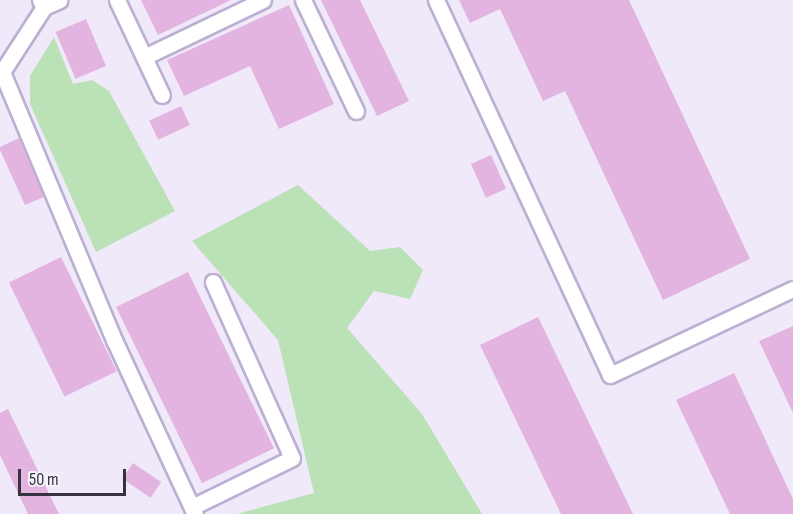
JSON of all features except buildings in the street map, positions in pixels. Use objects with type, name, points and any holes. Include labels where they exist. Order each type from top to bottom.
[{"type":"lane","points":[[60,0],[42,4],[2,72],[115,342],[193,511],[292,458],[213,282]]},
{"type":"lane","points":[[117,0],[162,95]]},
{"type":"lane","points":[[144,57],[263,0]]},
{"type":"lane","points":[[303,0],[356,111]]},
{"type":"lane","points":[[436,0],[610,375],[793,290]]},
{"type":"shaded area","points":[[0,0],[793,0],[793,514],[0,514]]},
{"type":"green space","points":[[54,37],[73,84],[92,80],[109,91],[175,211],[96,252],[30,104],[30,76]]},
{"type":"green space","points":[[298,185],[370,251],[400,247],[423,270],[410,299],[374,291],[347,328],[422,414],[482,514],[237,514],[314,493],[278,340],[192,241]]}]
